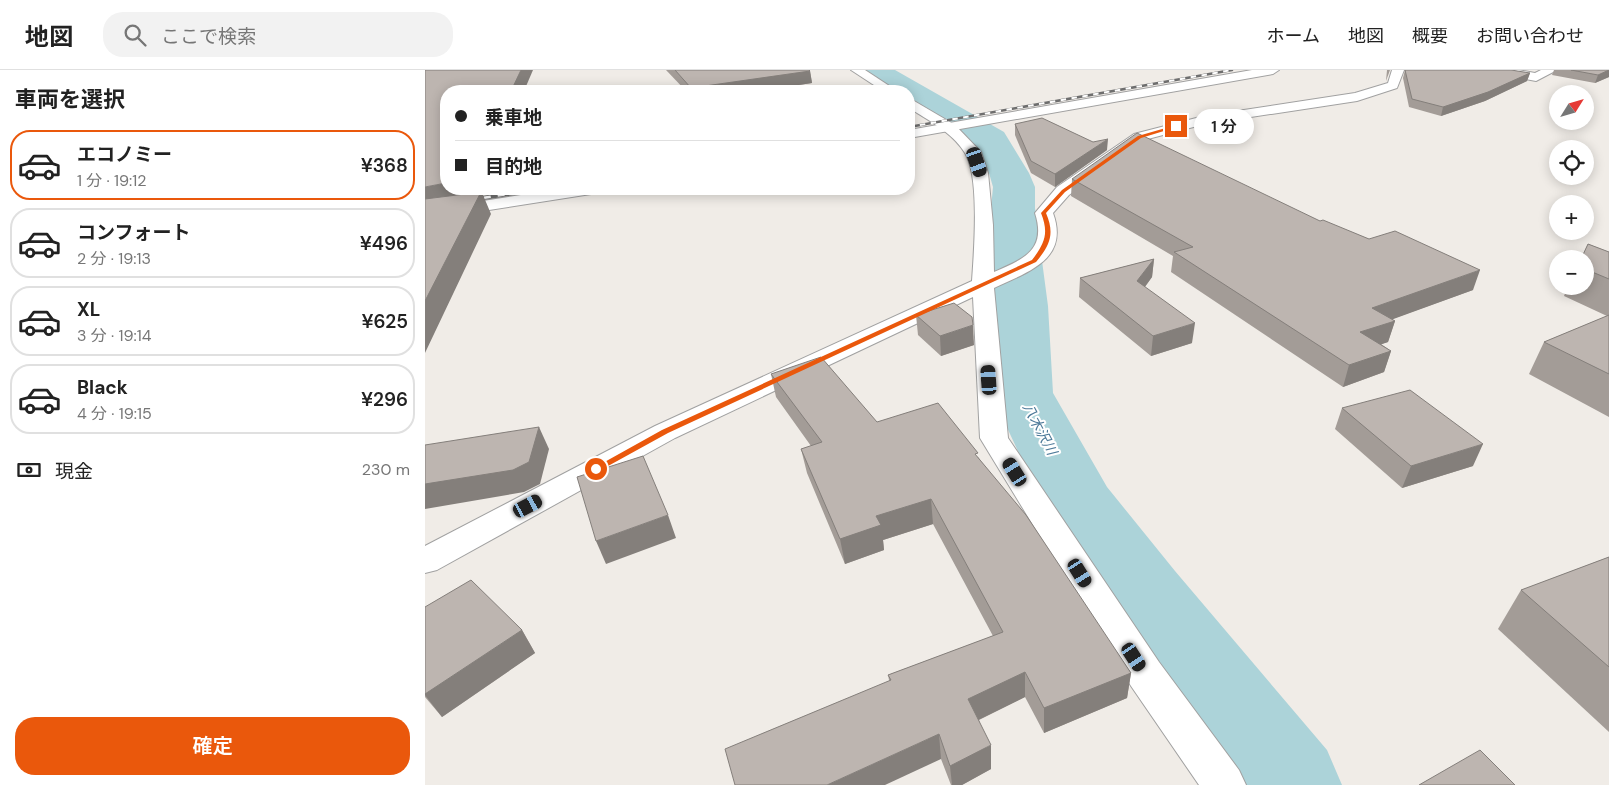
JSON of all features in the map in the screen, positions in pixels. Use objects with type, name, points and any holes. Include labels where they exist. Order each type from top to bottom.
[{"type":"street","points":[[857,70],[881,85]]},
{"type":"street","points":[[915,133],[1273,70]]},
{"type":"street","points":[[425,561],[665,432],[1034,261],[1044,248],[1050,228],[1043,213],[1055,200],[1092,169],[1139,137],[1205,120],[1357,97],[1393,85],[1398,70]]},
{"type":"street","points":[[1498,70],[1536,77],[1551,70]]},
{"type":"street","points":[[915,106],[950,128],[973,152],[980,173],[988,281],[994,438],[1145,674],[1225,785]]},
{"type":"street","points":[[425,215],[553,195]]},
{"type":"building","points":[[425,70],[521,70],[514,85],[440,85],[440,184],[425,187]]},
{"type":"building","points":[[675,70],[810,71],[712,85],[688,85]]},
{"type":"building","points":[[1405,70],[1511,70],[1530,73],[1488,92],[1443,107],[1412,99]]},
{"type":"building","points":[[1571,70],[1609,70],[1598,75]]},
{"type":"building","points":[[1042,118],[1093,142],[1108,139],[1055,174],[1031,161],[1015,124]]},
{"type":"building","points":[[1137,133],[1320,221],[1323,220],[1369,239],[1395,231],[1480,270],[1372,308],[1395,321],[1360,332],[1391,351],[1349,365],[1174,252],[1193,247],[1072,179]]},
{"type":"building","points":[[457,195],[479,195],[425,301],[425,199]]},
{"type":"building","points":[[1588,244],[1609,252],[1609,279],[1594,273],[1594,250],[1585,250]]},
{"type":"building","points":[[1154,259],[1137,281],[1195,323],[1153,336],[1080,278]]},
{"type":"building","points":[[954,303],[972,317],[973,325],[940,336],[916,315]]},
{"type":"building","points":[[1609,315],[1609,374],[1544,342]]},
{"type":"building","points":[[821,357],[877,422],[938,403],[978,453],[975,454],[1026,515],[1131,673],[1044,708],[1025,672],[968,699],[991,745],[950,766],[939,734],[827,785],[735,785],[725,749],[891,680],[888,675],[1003,632],[931,499],[876,516],[881,525],[840,539],[801,449],[822,442],[771,374]]},
{"type":"building","points":[[1410,390],[1483,444],[1411,466],[1342,408]]},
{"type":"building","points":[[539,427],[529,462],[513,470],[425,484],[425,445]]},
{"type":"building","points":[[643,456],[668,515],[596,541],[577,477]]},
{"type":"building","points":[[1609,557],[1609,667],[1521,590]]},
{"type":"building","points":[[471,580],[522,630],[425,694],[425,607]]},
{"type":"building","points":[[1480,750],[1515,785],[1419,785]]},
{"type":"waterway","name":"八木沢川","points":[[874,70],[899,85]]},
{"type":"waterway","name":"八木沢川","points":[[915,95],[991,140],[1009,173],[1014,187],[1013,208],[1021,306],[1022,393],[1079,503],[1145,594],[1290,785]]},
{"type":"railway","points":[[915,126],[1232,70]]},
{"type":"railway","points":[[470,200],[501,195]]},
{"type":"route","points":[[596,469],[665,432],[993,278],[1034,261],[1044,248],[1050,228],[1043,213],[1063,191],[1139,137],[1176,126]]}]
